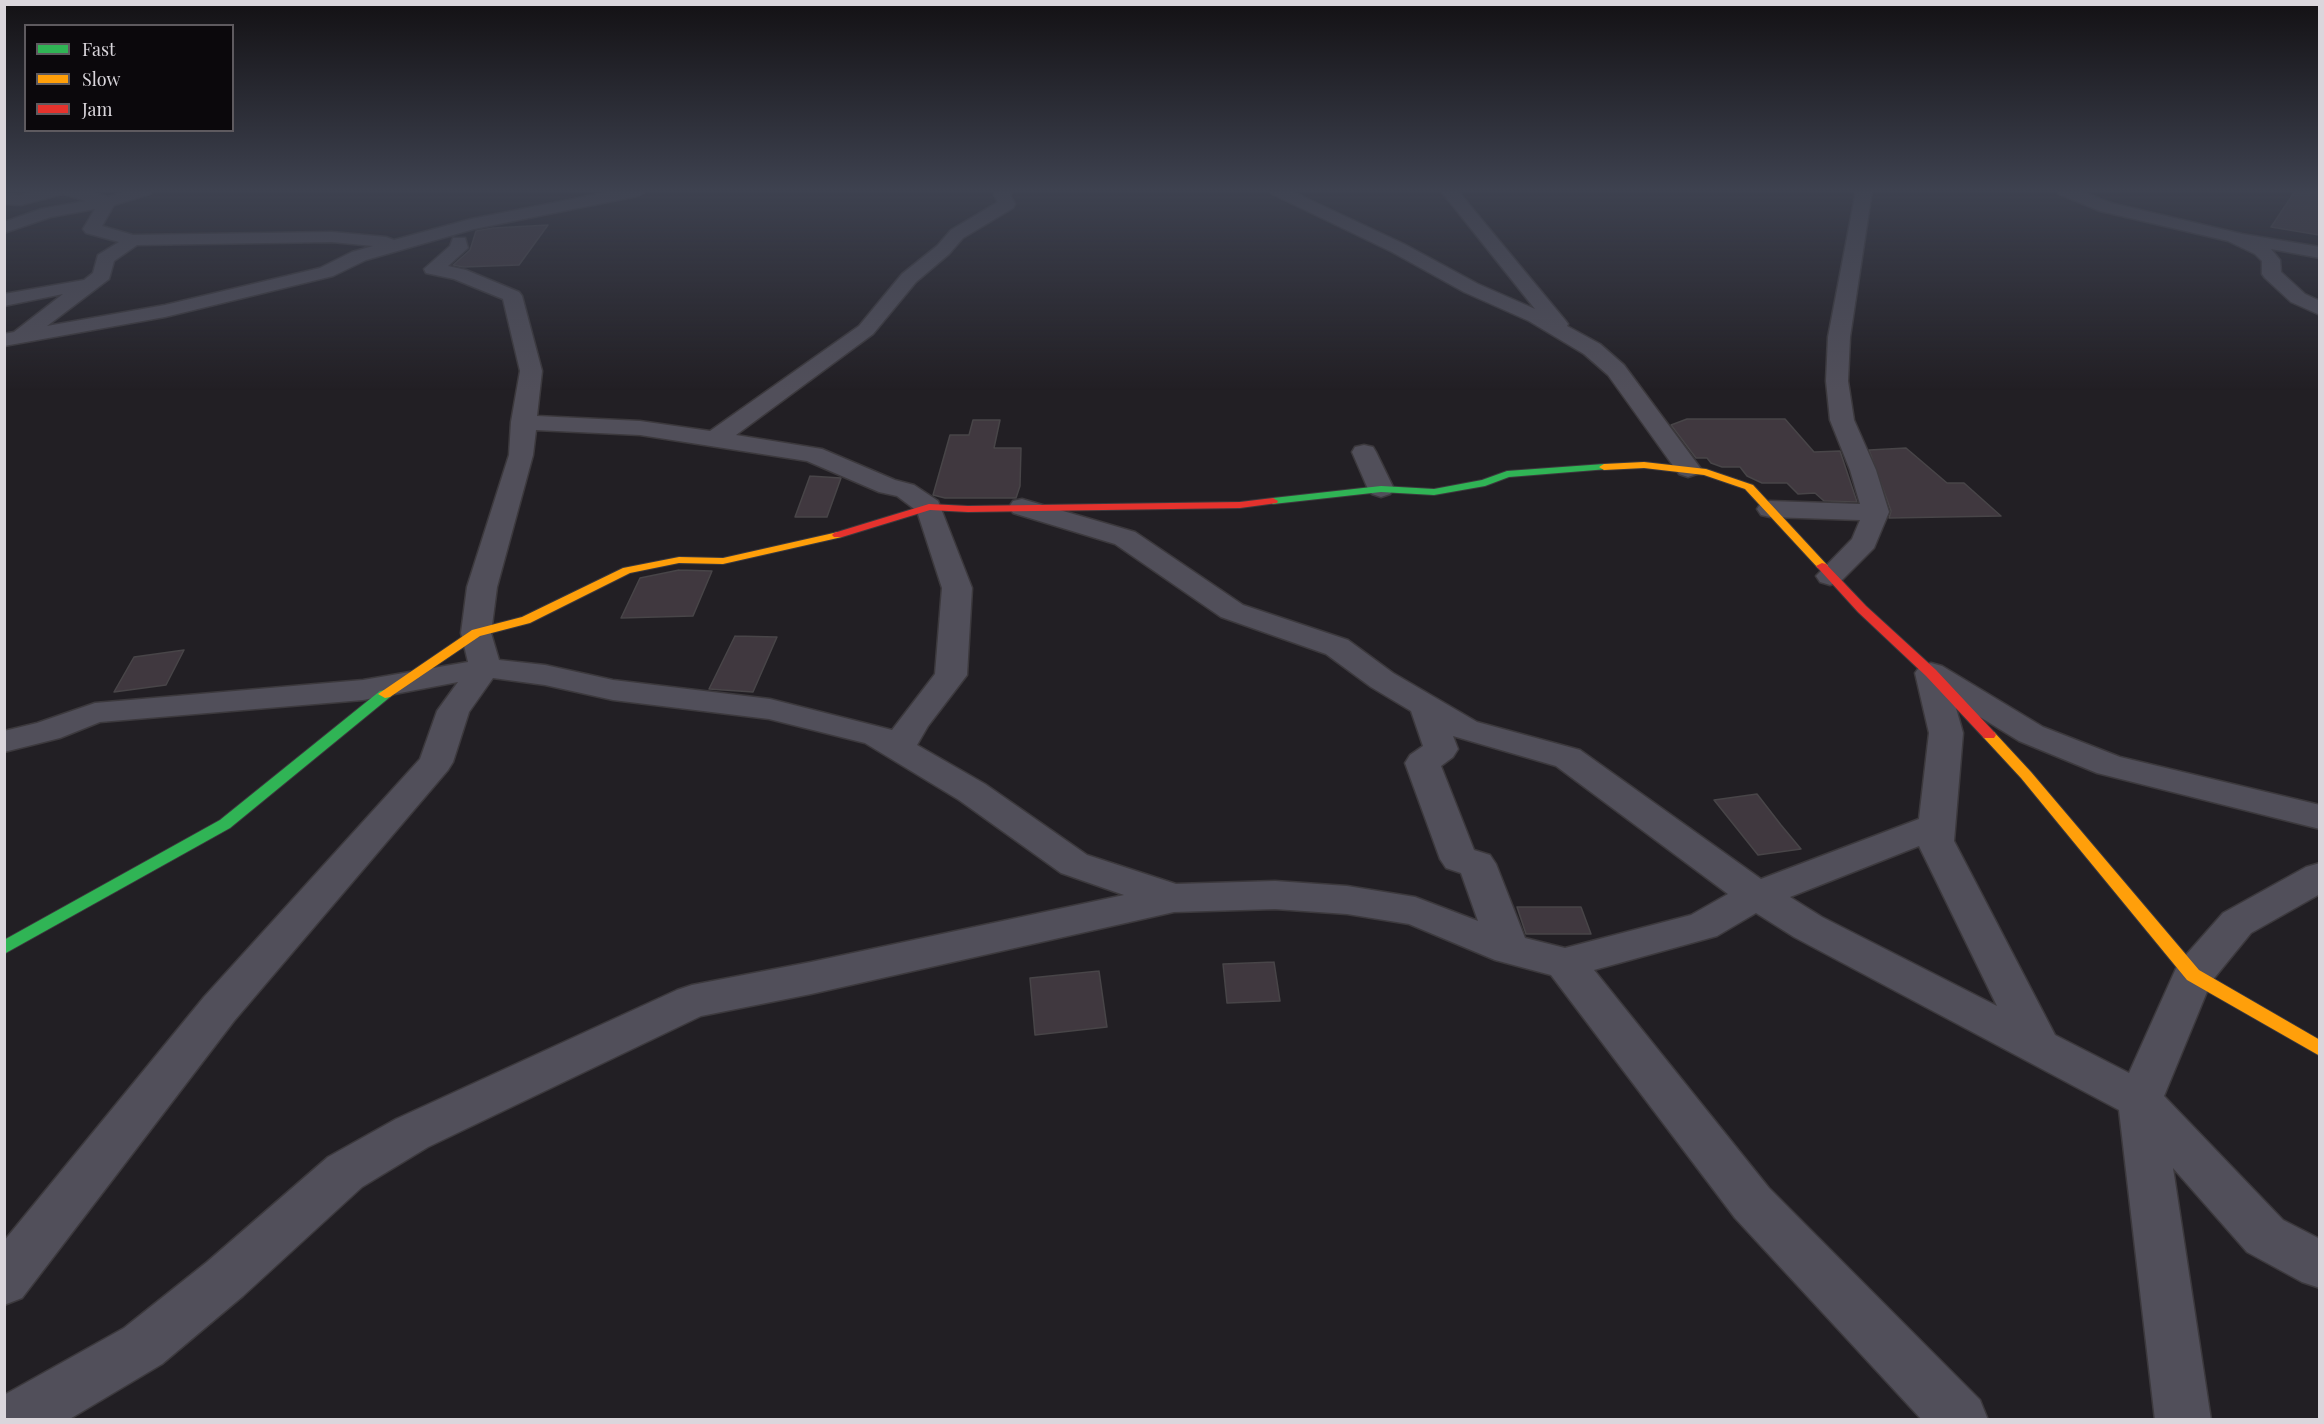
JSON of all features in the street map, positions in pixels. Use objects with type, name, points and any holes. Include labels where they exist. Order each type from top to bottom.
[{"type":"street","points":[[9,342],[102,275],[107,257]]},
{"type":"street","points":[[9,342],[122,320],[315,275],[356,257]]},
{"type":"street","points":[[4,1281],[219,1009],[436,762],[453,711],[480,651],[482,587],[521,454],[523,422],[531,371],[512,296],[459,274],[434,269],[448,257]]},
{"type":"street","points":[[715,439],[866,330],[909,278],[934,257]]},
{"type":"street","points":[[1415,257],[1470,288],[1536,316],[1592,349],[1616,370],[1688,469]]},
{"type":"street","points":[[1504,257],[1559,324],[1562,332]]},
{"type":"street","points":[[1830,576],[1864,542],[1876,512],[1863,470],[1842,420],[1838,381],[1839,338],[1853,257]]},
{"type":"street","points":[[2268,257],[2271,260],[2272,274],[2298,298],[2319,309]]},
{"type":"street","points":[[4,300],[89,284]]},
{"type":"street","points":[[523,422],[640,428],[813,454],[888,487],[905,490],[929,507],[957,588],[951,675],[914,722],[898,747]]},
{"type":"street","points":[[1364,452],[1381,489]]},
{"type":"street","points":[[4,742],[48,731],[94,713],[363,690],[401,683],[480,651],[526,620],[627,570],[680,560],[723,561],[834,536],[929,507],[1240,505],[1381,489],[1434,492],[1485,483],[1507,474],[1565,468],[1644,465],[1688,469],[1730,478],[1749,487],[1830,576],[1931,673],[2026,775],[2193,975],[2319,1049]]},
{"type":"street","points":[[1022,507],[1125,538],[1232,611],[1337,648],[1382,680],[1465,729],[1568,758],[1757,895],[1808,927],[2140,1100],[2265,1236],[2319,1265]]},
{"type":"street","points":[[1770,509],[1876,512]]},
{"type":"street","points":[[480,651],[545,675],[613,690],[770,709],[877,736],[972,792],[1074,864],[1175,898]]},
{"type":"street","points":[[1931,673],[2031,734],[2109,765],[2319,817]]},
{"type":"street","points":[[1931,673],[1946,733],[1935,841],[2039,1047]]},
{"type":"street","points":[[4,948],[225,824],[376,700],[401,683]]},
{"type":"street","points":[[1425,705],[1441,749],[1422,763],[1459,859],[1477,864],[1509,949]]},
{"type":"street","points":[[14,1419],[143,1346],[225,1280],[345,1172],[412,1133],[692,1001],[811,978],[1175,898],[1275,895],[1347,900],[1415,911],[1509,949],[1565,963],[1702,926],[1757,895],[1936,826]]},
{"type":"street","points":[[2183,1419],[2140,1100],[2193,975],[2237,923],[2319,876]]},
{"type":"street","points":[[1565,963],[1752,1203],[1960,1419]]},
{"type":"building","points":[[462,257],[524,257],[519,265],[463,267],[453,265]]},
{"type":"building","points":[[1687,419],[1785,419],[1814,452],[1840,451],[1857,502],[1824,501],[1815,493],[1798,494],[1787,483],[1762,483],[1747,476],[1740,467],[1722,467],[1711,463],[1707,458],[1696,458],[1671,425]]},
{"type":"building","points":[[973,420],[1000,420],[994,448],[1021,448],[1020,486],[1016,498],[945,498],[933,495],[950,435],[969,435]]},
{"type":"building","points":[[1906,448],[1947,483],[1964,483],[2001,516],[1889,518],[1891,511],[1869,450]]},
{"type":"building","points":[[810,476],[841,478],[827,517],[795,517]]},
{"type":"building","points":[[679,570],[712,571],[693,616],[621,618],[640,578]]},
{"type":"building","points":[[735,636],[777,637],[753,692],[709,689]]},
{"type":"building","points":[[184,650],[166,685],[114,692],[134,657]]},
{"type":"building","points":[[1757,794],[1801,849],[1758,855],[1714,800]]},
{"type":"building","points":[[1517,907],[1581,907],[1591,934],[1526,934]]},
{"type":"building","points":[[1274,962],[1280,1001],[1227,1003],[1223,964]]},
{"type":"building","points":[[1099,971],[1107,1027],[1035,1035],[1030,978]]},
{"type":"traffic: fast","points":[[1273,501],[1381,489],[1434,492],[1485,483],[1507,474],[1604,467]]},
{"type":"traffic: fast","points":[[4,948],[225,824],[385,694]]},
{"type":"traffic: slow","points":[[1604,467],[1644,465],[1706,472],[1749,487],[1822,566]]},
{"type":"traffic: slow","points":[[385,694],[476,633],[526,620],[627,570],[679,560],[723,561],[838,535]]},
{"type":"traffic: slow","points":[[1989,735],[2026,775],[2193,975],[2320,1049]]},
{"type":"traffic: jam","points":[[838,535],[929,507],[968,509],[1240,505],[1273,501]]},
{"type":"traffic: jam","points":[[1822,566],[1862,609],[1931,673],[1989,735]]}]
